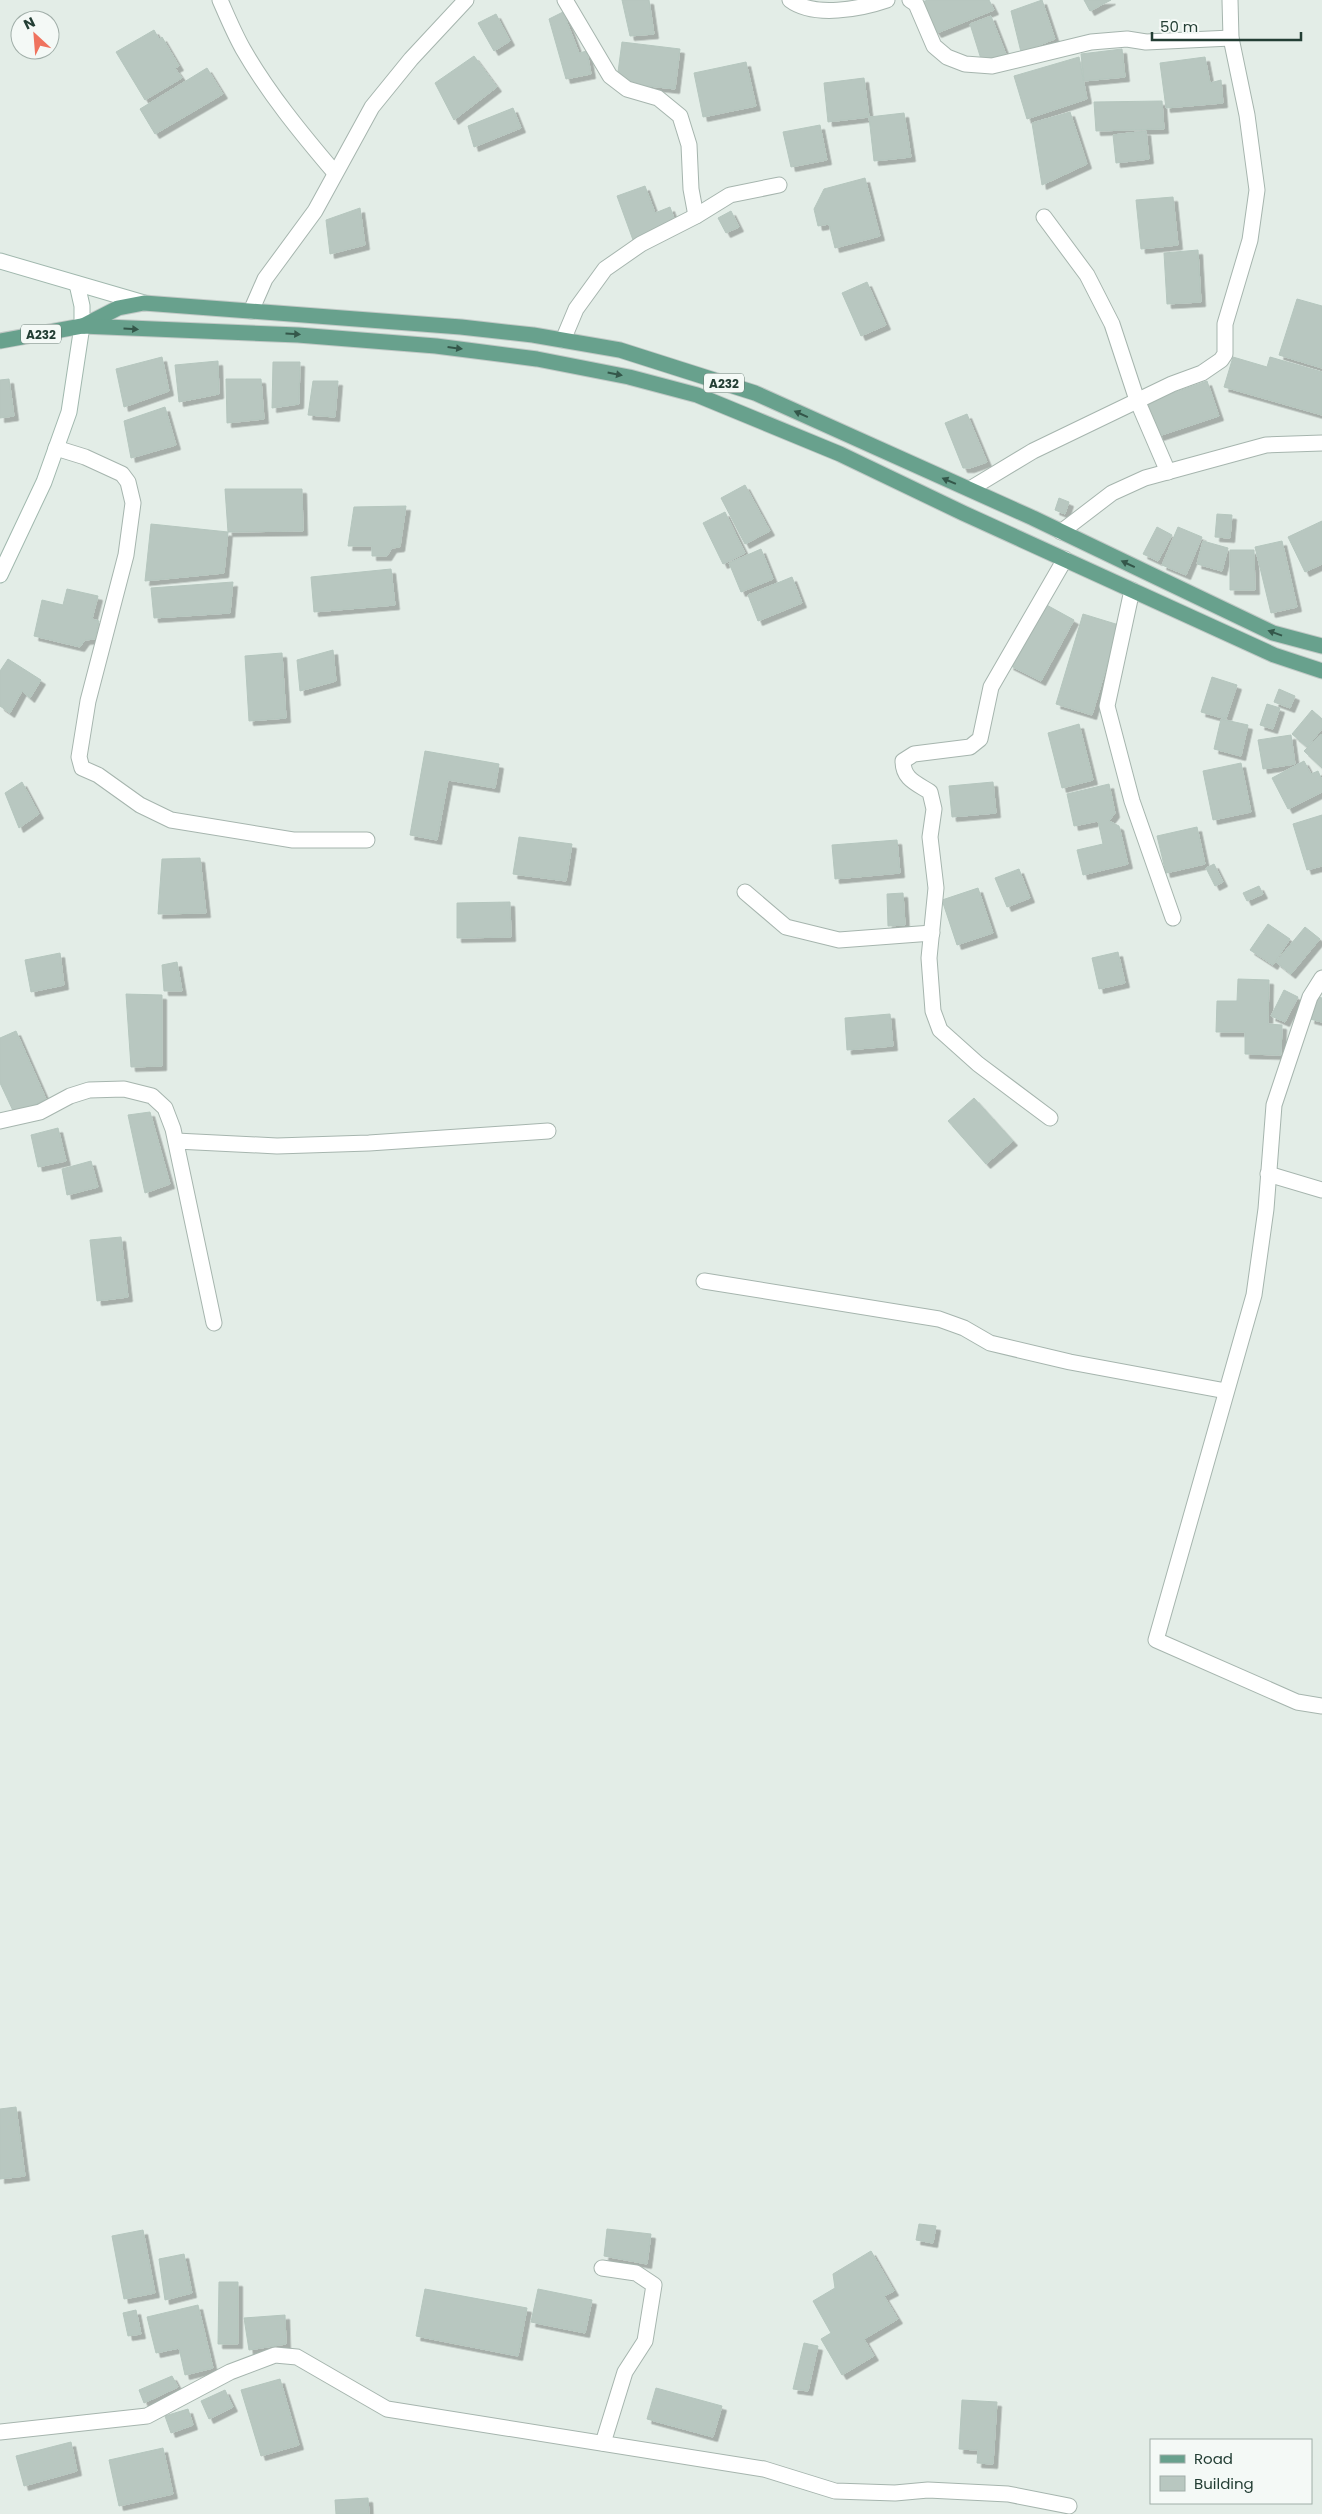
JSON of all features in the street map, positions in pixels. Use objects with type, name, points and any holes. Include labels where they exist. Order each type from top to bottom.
[{"type":"main road","name":"A232","points":[[82,326],[118,308],[144,303],[452,326],[563,340],[620,350],[755,393],[970,489],[1273,632],[1322,646]]},
{"type":"main road","name":"A232","points":[[0,341],[82,326],[298,335],[436,346],[537,359],[628,377],[697,395],[840,454],[1274,655],[1322,671]]},
{"type":"street","points":[[220,0],[243,48],[267,86],[292,123],[335,173]]},
{"type":"street","points":[[251,312],[265,279],[315,211],[372,107],[411,59],[466,0]]},
{"type":"street","points":[[565,0],[610,76],[627,89],[658,98],[680,116],[689,145],[696,216]]},
{"type":"street","points":[[790,0],[799,7],[821,9],[863,8],[887,0]]},
{"type":"street","points":[[910,0],[916,4],[934,46],[947,58],[965,64],[992,66],[1091,42],[1127,39],[1146,42],[1231,38]]},
{"type":"street","points":[[970,489],[1033,451],[1138,400],[1202,373],[1221,360],[1226,354],[1224,324],[1250,240],[1257,190],[1245,106],[1231,38],[1230,0]]},
{"type":"street","points":[[563,340],[576,309],[606,269],[641,244],[696,216],[730,195],[779,185]]},
{"type":"street","points":[[1044,217],[1087,275],[1112,324],[1138,400],[1168,472]]},
{"type":"street","points":[[0,261],[144,303]]},
{"type":"street","points":[[0,575],[38,497],[69,412],[82,326],[82,306],[77,284]]},
{"type":"street","points":[[1060,532],[1112,493],[1145,478],[1266,445],[1322,443]]},
{"type":"street","points":[[56,448],[85,456],[122,474],[128,482],[133,503],[126,554],[88,701],[79,757],[82,768],[98,776],[140,805],[171,820],[293,840],[367,840]]},
{"type":"street","points":[[1050,1118],[978,1064],[940,1030],[933,1011],[929,958],[936,888],[930,837],[934,809],[930,792],[909,780],[903,771],[903,761],[914,754],[970,747],[980,739],[991,687],[1065,559]]},
{"type":"street","points":[[1132,590],[1107,706],[1132,801],[1173,918]]},
{"type":"street","points":[[745,892],[786,927],[839,940],[932,933]]},
{"type":"street","points":[[1322,978],[1310,997],[1274,1105],[1254,1294],[1156,1640],[1297,1702],[1322,1706]]},
{"type":"street","points":[[0,1121],[40,1112],[70,1096],[90,1090],[124,1089],[152,1096],[165,1108],[176,1141],[214,1323]]},
{"type":"street","points":[[176,1141],[277,1146],[369,1143],[548,1131]]},
{"type":"street","points":[[1268,1174],[1322,1190]]},
{"type":"street","points":[[704,1281],[931,1317],[964,1328],[990,1343],[1008,1348],[1226,1391]]},
{"type":"street","points":[[602,2268],[636,2272],[654,2285],[645,2341],[625,2372],[603,2443]]},
{"type":"street","points":[[0,2432],[146,2416],[230,2372],[275,2355],[297,2357],[387,2409],[764,2469],[835,2491],[895,2493],[928,2490],[1008,2494],[1069,2506]]},
{"type":"building","points":[[622,0],[649,0],[654,34],[630,36]]},
{"type":"building","points":[[928,0],[989,0],[994,10],[937,33],[916,4]]},
{"type":"building","points":[[1042,0],[1055,39],[1021,52],[1011,11]]},
{"type":"building","points":[[1084,0],[1111,0],[1090,11]]},
{"type":"building","points":[[563,12],[579,53],[587,51],[591,74],[566,79],[549,19]]},
{"type":"building","points":[[496,14],[510,41],[494,51],[478,23]]},
{"type":"building","points":[[991,16],[1007,57],[981,59],[970,24]]},
{"type":"building","points":[[154,30],[159,39],[162,37],[179,66],[175,68],[182,78],[145,100],[116,52]]},
{"type":"building","points":[[622,42],[680,49],[675,89],[630,84],[618,72]]},
{"type":"building","points":[[1122,49],[1125,77],[1084,81],[1081,54]]},
{"type":"building","points":[[474,56],[497,87],[454,120],[435,83]]},
{"type":"building","points":[[1079,57],[1087,99],[1027,119],[1014,76]]},
{"type":"building","points":[[1205,57],[1210,83],[1221,80],[1223,103],[1166,108],[1160,63]]},
{"type":"building","points":[[746,62],[756,106],[703,117],[694,73]]},
{"type":"building","points":[[207,68],[223,94],[155,134],[140,109]]},
{"type":"building","points":[[864,78],[869,117],[828,122],[824,83]]},
{"type":"building","points":[[1162,101],[1164,129],[1096,131],[1094,102]]},
{"type":"building","points":[[513,108],[521,128],[474,147],[468,126]]},
{"type":"building","points":[[1070,112],[1087,164],[1042,185],[1032,123]]},
{"type":"building","points":[[904,113],[911,157],[874,161],[869,117]]},
{"type":"building","points":[[820,125],[827,160],[791,167],[783,132]]},
{"type":"building","points":[[1146,131],[1149,159],[1116,163],[1113,135]]},
{"type":"building","points":[[865,178],[880,236],[835,248],[829,224],[818,226],[814,209],[824,189]]},
{"type":"building","points":[[645,186],[655,213],[670,207],[676,224],[633,240],[617,196]]},
{"type":"building","points":[[1173,197],[1178,245],[1141,249],[1136,200]]},
{"type":"building","points":[[360,208],[365,245],[330,254],[326,220]]},
{"type":"building","points":[[731,211],[739,227],[726,233],[718,218]]},
{"type":"building","points":[[1198,250],[1201,302],[1167,304],[1164,253]]},
{"type":"building","points":[[867,282],[886,325],[861,336],[842,293]]},
{"type":"building","points":[[1297,299],[1322,306],[1322,368],[1279,355]]},
{"type":"building","points":[[162,357],[169,391],[124,407],[116,369]]},
{"type":"building","points":[[1233,357],[1267,367],[1270,357],[1322,372],[1322,415],[1224,387]]},
{"type":"building","points":[[218,361],[219,394],[179,402],[175,365]]},
{"type":"building","points":[[273,362],[300,362],[299,404],[272,408]]},
{"type":"building","points":[[9,379],[14,416],[0,418],[0,380]]},
{"type":"building","points":[[226,379],[261,379],[264,419],[227,423]]},
{"type":"building","points":[[313,381],[338,381],[335,417],[308,415]]},
{"type":"building","points":[[1207,381],[1219,416],[1159,436],[1147,402]]},
{"type":"building","points":[[165,407],[176,445],[131,458],[124,421]]},
{"type":"building","points":[[967,414],[987,462],[970,468],[963,468],[945,423]]},
{"type":"building","points":[[745,485],[770,531],[745,544],[721,498]]},
{"type":"building","points":[[225,489],[302,489],[303,531],[228,532]]},
{"type":"building","points":[[1059,498],[1069,502],[1065,514],[1055,510]]},
{"type":"building","points":[[406,506],[400,547],[392,548],[387,556],[372,556],[372,546],[348,546],[354,507]]},
{"type":"building","points":[[725,512],[745,553],[723,564],[703,523]]},
{"type":"building","points":[[1217,514],[1232,515],[1230,538],[1215,537]]},
{"type":"building","points":[[1322,521],[1322,564],[1305,572],[1288,537]]},
{"type":"building","points":[[151,524],[228,532],[224,573],[145,581]]},
{"type":"building","points":[[1157,527],[1172,535],[1158,561],[1143,554]]},
{"type":"building","points":[[1178,527],[1202,537],[1186,575],[1162,565]]},
{"type":"building","points":[[1203,541],[1228,548],[1222,571],[1197,564]]},
{"type":"building","points":[[1282,541],[1297,607],[1271,613],[1255,547]]},
{"type":"building","points":[[761,549],[773,579],[741,592],[729,563]]},
{"type":"building","points":[[1230,550],[1254,550],[1255,590],[1230,590]]},
{"type":"building","points":[[391,569],[395,605],[314,612],[311,577]]},
{"type":"building","points":[[792,577],[802,603],[758,621],[748,595]]},
{"type":"building","points":[[233,582],[230,613],[154,618],[151,588]]},
{"type":"building","points":[[67,589],[98,596],[92,619],[99,621],[95,639],[85,640],[80,647],[34,636],[42,600],[63,605]]},
{"type":"building","points":[[1043,603],[1074,620],[1041,681],[1009,665]]},
{"type":"building","points":[[1083,614],[1119,625],[1092,715],[1056,704]]},
{"type":"building","points":[[333,650],[336,681],[300,691],[297,660]]},
{"type":"building","points":[[282,653],[286,718],[249,721],[245,656]]},
{"type":"building","points":[[8,659],[41,680],[30,698],[22,691],[10,713],[0,706],[0,671]]},
{"type":"building","points":[[1212,677],[1237,685],[1226,719],[1201,712]]},
{"type":"building","points":[[1279,689],[1295,696],[1290,708],[1274,702]]},
{"type":"building","points":[[1267,704],[1280,708],[1273,729],[1260,725]]},
{"type":"building","points":[[1312,710],[1322,719],[1322,729],[1307,747],[1292,734]]},
{"type":"building","points":[[1221,719],[1248,725],[1241,756],[1214,749]]},
{"type":"building","points":[[1079,724],[1093,780],[1062,788],[1048,733]]},
{"type":"building","points":[[1291,735],[1295,764],[1263,769],[1258,740]]},
{"type":"building","points":[[1322,735],[1322,768],[1304,751]]},
{"type":"building","points":[[425,751],[499,764],[495,788],[448,780],[437,840],[410,835]]},
{"type":"building","points":[[1304,761],[1311,774],[1318,771],[1322,780],[1322,792],[1288,809],[1272,778]]},
{"type":"building","points":[[1241,763],[1251,812],[1213,820],[1203,771]]},
{"type":"building","points":[[22,782],[39,814],[19,828],[5,793]]},
{"type":"building","points":[[993,782],[996,813],[952,817],[949,786]]},
{"type":"building","points":[[1109,784],[1115,813],[1109,821],[1119,826],[1128,864],[1083,875],[1077,850],[1103,844],[1098,821],[1074,826],[1067,794]]},
{"type":"building","points":[[1322,815],[1322,866],[1307,870],[1293,824]]},
{"type":"building","points":[[1197,827],[1205,864],[1166,873],[1157,836]]},
{"type":"building","points":[[519,837],[572,844],[566,881],[513,874]]},
{"type":"building","points":[[897,840],[900,873],[835,879],[832,845]]},
{"type":"building","points":[[200,858],[206,913],[158,914],[162,859]]},
{"type":"building","points":[[1214,864],[1223,882],[1215,886],[1206,868]]},
{"type":"building","points":[[1019,869],[1030,898],[1007,907],[995,878]]},
{"type":"building","points":[[1259,886],[1263,894],[1247,901],[1243,893]]},
{"type":"building","points":[[978,888],[993,933],[957,945],[942,900]]},
{"type":"building","points":[[903,893],[905,925],[888,926],[887,894]]},
{"type":"building","points":[[510,902],[511,937],[457,938],[457,903]]},
{"type":"building","points":[[1268,924],[1290,939],[1273,965],[1250,950]]},
{"type":"building","points":[[1305,927],[1320,939],[1291,974],[1276,962]]},
{"type":"building","points":[[1118,952],[1125,983],[1099,989],[1092,958]]},
{"type":"building","points":[[60,953],[64,985],[31,992],[25,960]]},
{"type":"building","points":[[177,962],[182,991],[164,991],[162,965]]},
{"type":"building","points":[[1238,979],[1269,980],[1268,1024],[1282,1025],[1281,1055],[1245,1054],[1245,1032],[1216,1032],[1217,1001],[1237,1001]]},
{"type":"building","points":[[1284,990],[1298,997],[1285,1022],[1271,1016]]},
{"type":"building","points":[[126,994],[162,995],[162,1066],[131,1067]]},
{"type":"building","points":[[1315,996],[1322,998],[1322,1022],[1310,1019]]},
{"type":"building","points":[[890,1014],[893,1046],[847,1050],[845,1018]]},
{"type":"building","points":[[16,1031],[46,1099],[15,1115],[0,1083],[0,1038]]},
{"type":"building","points":[[974,1098],[1013,1141],[986,1164],[948,1121]]},
{"type":"building","points":[[150,1112],[170,1184],[145,1193],[128,1115]]},
{"type":"building","points":[[58,1128],[66,1161],[38,1167],[31,1135]]},
{"type":"building","points":[[91,1161],[98,1187],[67,1195],[62,1169]]},
{"type":"building","points":[[121,1237],[128,1297],[97,1301],[90,1240]]},
{"type":"building","points":[[16,2107],[25,2176],[0,2179],[0,2109]]},
{"type":"building","points":[[919,2224],[936,2226],[933,2243],[916,2240]]},
{"type":"building","points":[[607,2229],[651,2234],[647,2264],[604,2256]]},
{"type":"building","points":[[143,2230],[155,2293],[124,2299],[112,2236]]},
{"type":"building","points":[[871,2251],[894,2291],[884,2296],[898,2319],[864,2339],[874,2356],[842,2375],[821,2339],[831,2333],[813,2301],[835,2288],[833,2274]]},
{"type":"building","points":[[184,2254],[192,2293],[165,2300],[159,2259]]},
{"type":"building","points":[[219,2282],[238,2282],[238,2344],[218,2344]]},
{"type":"building","points":[[425,2289],[527,2308],[518,2356],[416,2336]]},
{"type":"building","points":[[538,2289],[592,2300],[585,2333],[531,2322]]},
{"type":"building","points":[[198,2305],[213,2368],[185,2375],[179,2348],[156,2353],[147,2317]]},
{"type":"building","points":[[136,2310],[141,2334],[128,2336],[123,2313]]},
{"type":"building","points":[[285,2315],[286,2344],[249,2350],[244,2318]]},
{"type":"building","points":[[804,2343],[818,2346],[808,2391],[793,2389]]},
{"type":"building","points":[[172,2376],[178,2387],[144,2403],[139,2390]]},
{"type":"building","points":[[280,2379],[299,2445],[261,2456],[241,2390]]},
{"type":"building","points":[[656,2388],[722,2406],[713,2437],[647,2419]]},
{"type":"building","points":[[225,2390],[233,2407],[209,2419],[201,2401]]},
{"type":"building","points":[[962,2400],[997,2402],[993,2464],[977,2463],[978,2450],[959,2449]]},
{"type":"building","points":[[188,2409],[193,2425],[171,2433],[165,2416]]},
{"type":"building","points":[[71,2442],[77,2471],[24,2486],[16,2456]]},
{"type":"building","points":[[163,2448],[173,2494],[119,2506],[109,2460]]},
{"type":"building","points":[[368,2498],[369,2514],[336,2514],[335,2500]]}]
